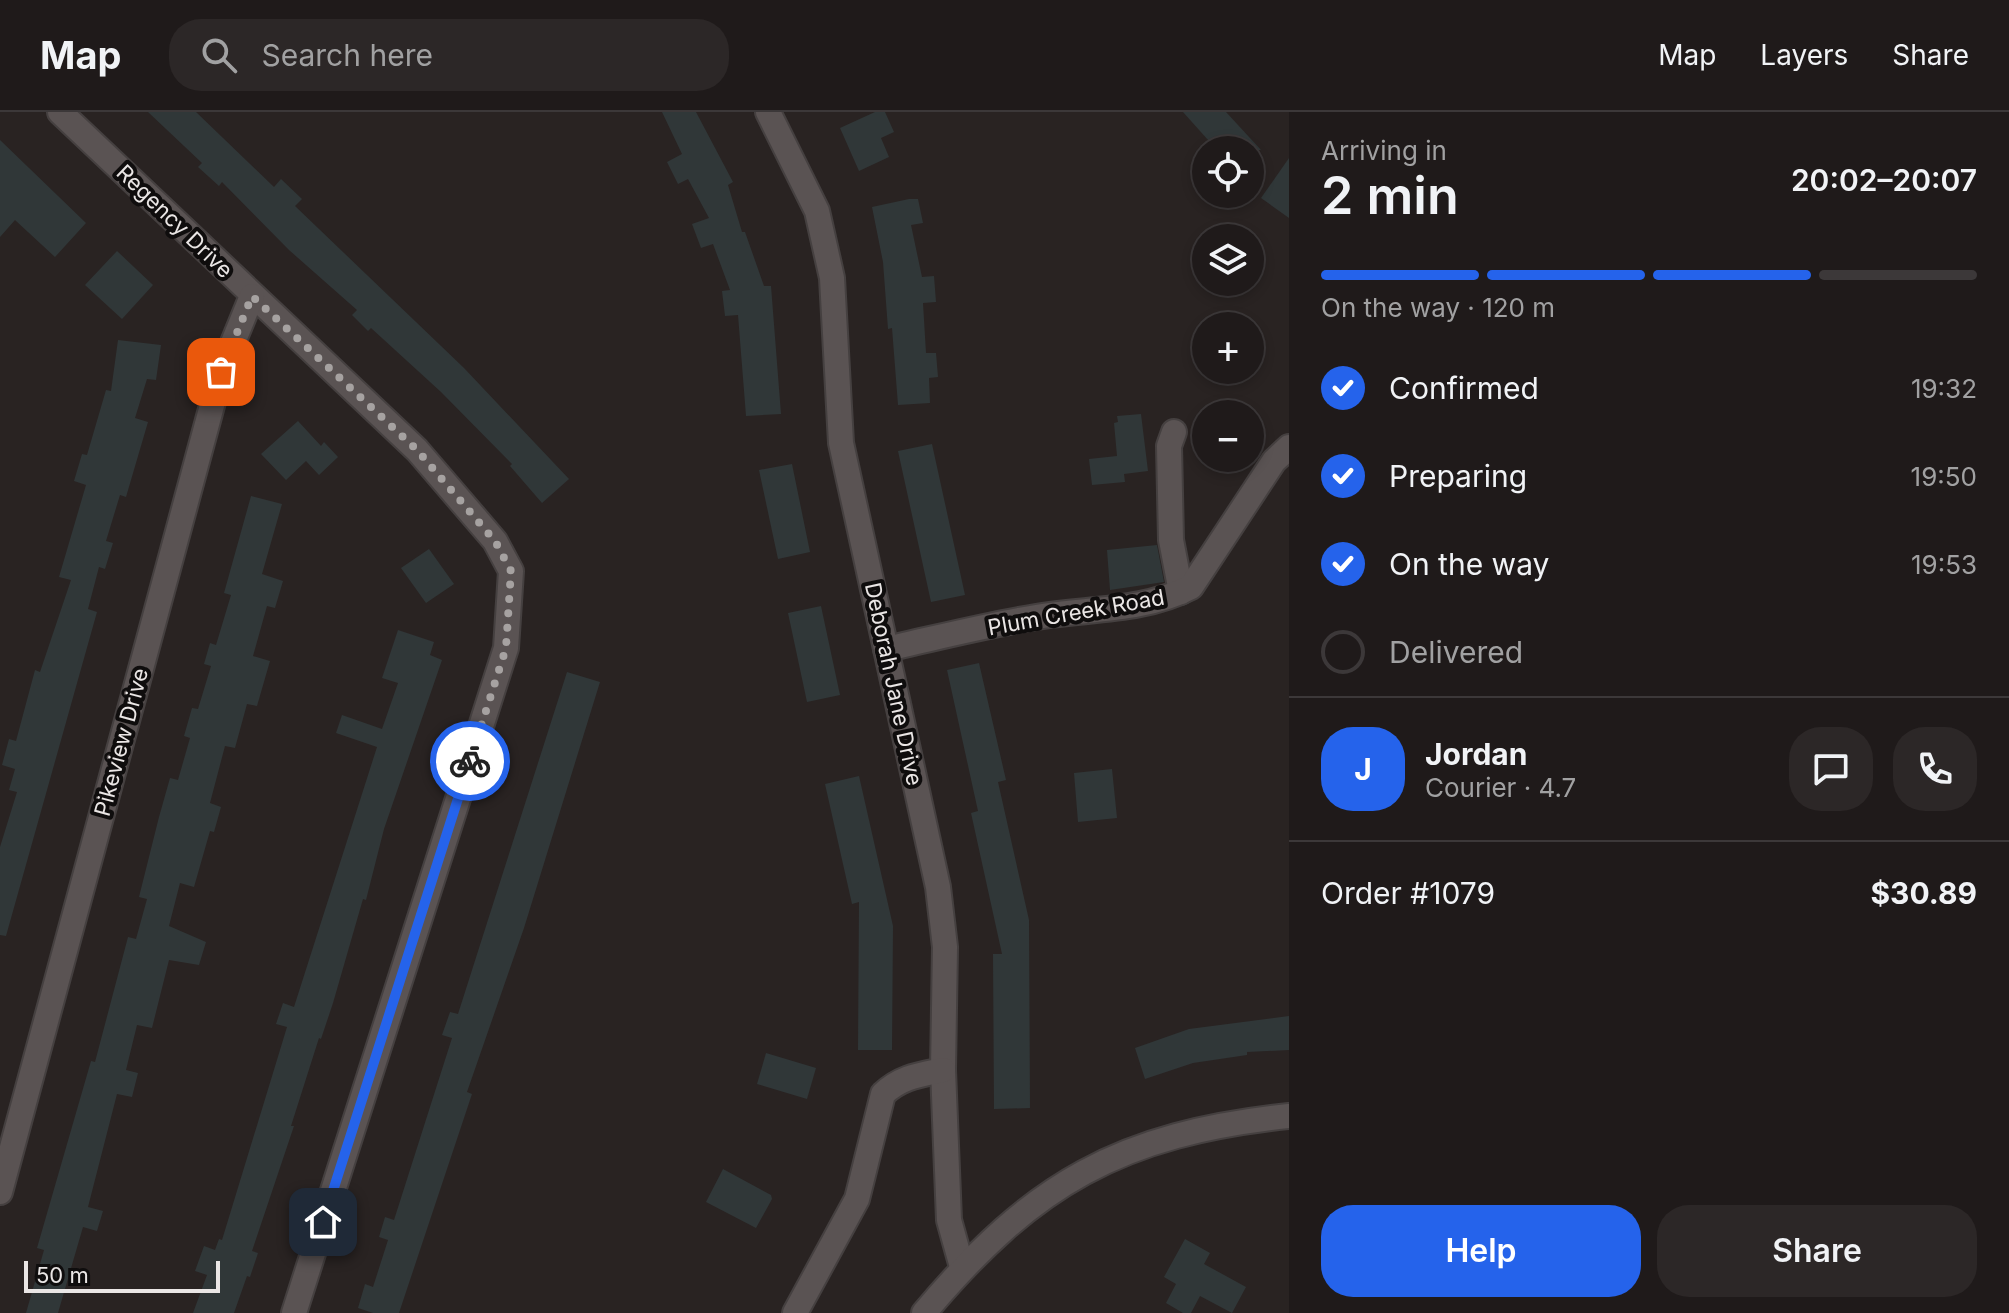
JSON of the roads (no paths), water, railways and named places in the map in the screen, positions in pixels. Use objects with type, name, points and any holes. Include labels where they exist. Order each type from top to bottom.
[{"type":"street","name":"Regency Drive","points":[[60,112],[417,450],[495,541],[511,571],[506,648],[294,1313]]},
{"type":"street","name":"Deborah Jane Drive","points":[[768,112],[817,211],[832,278],[841,443],[938,887],[945,947],[943,1070],[949,1220],[962,1267]]},
{"type":"street","name":"Pikeview Drive","points":[[0,1192],[221,372],[252,296]]},
{"type":"street","points":[[1174,432],[1169,446],[1171,540],[1181,592]]},
{"type":"street","name":"Plum Creek Road","points":[[886,649],[1038,616],[1121,609],[1165,599],[1191,587],[1274,461],[1289,447]]},
{"type":"street","points":[[795,1313],[857,1199],[883,1094],[908,1077],[943,1070]]},
{"type":"street","points":[[924,1313],[962,1267],[1010,1221],[1103,1160],[1181,1133],[1289,1116]]}]
